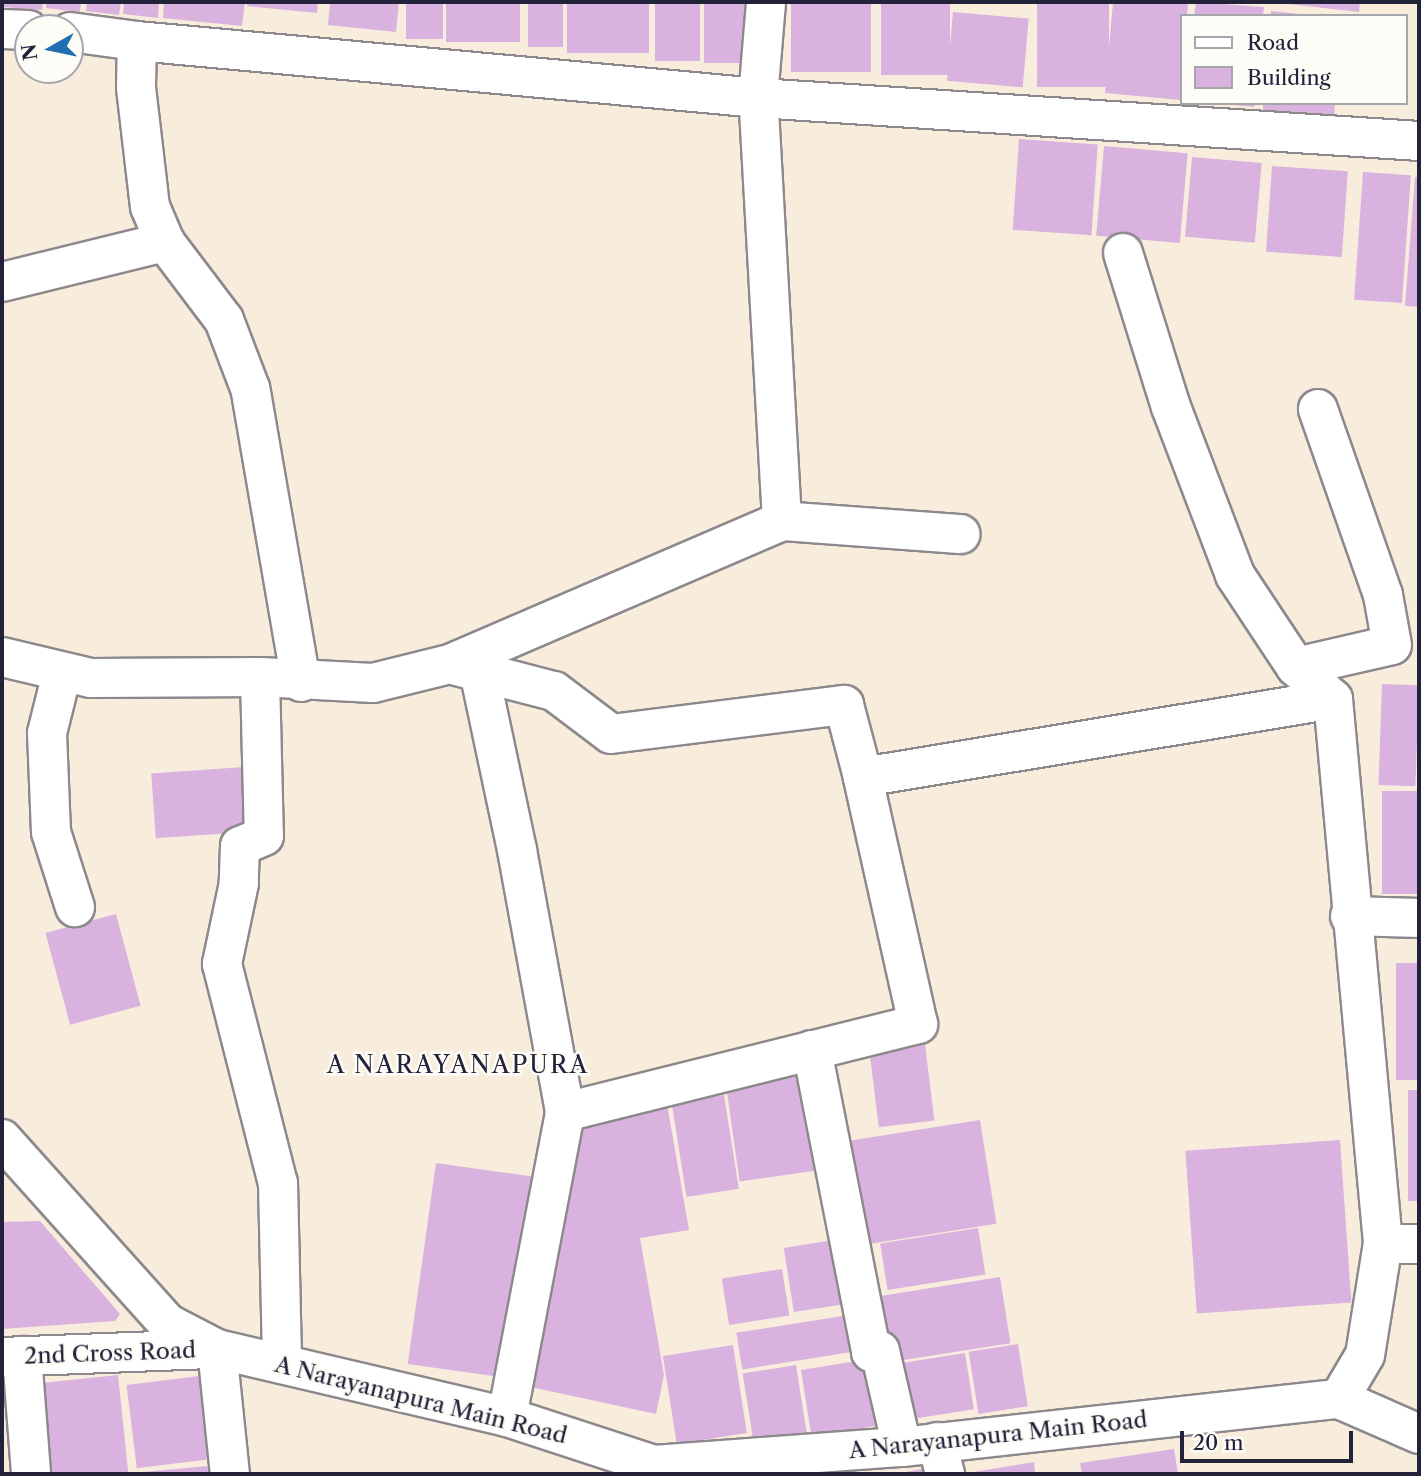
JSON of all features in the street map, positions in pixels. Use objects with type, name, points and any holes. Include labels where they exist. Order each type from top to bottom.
[{"type":"street","points":[[766,2],[758,98],[782,520]]},
{"type":"street","points":[[84,34],[758,98],[1419,141]]},
{"type":"street","points":[[137,41],[136,87],[150,207],[165,242],[224,320],[250,388],[301,682]]},
{"type":"street","points":[[2,282],[165,242]]},
{"type":"street","points":[[1123,253],[1171,407],[1236,575],[1296,667],[1333,699],[1350,916],[1401,1244],[1365,1355],[1339,1399]]},
{"type":"street","points":[[1296,667],[1392,645],[1383,595],[1318,409]]},
{"type":"street","points":[[2,657],[91,678],[260,677],[301,682],[373,683],[464,668],[782,520],[961,534]]},
{"type":"street","points":[[464,668],[554,691],[611,734],[844,705],[863,777],[918,1024],[565,1112]]},
{"type":"street","points":[[464,668],[517,850],[565,1112],[506,1417]]},
{"type":"street","points":[[62,673],[47,733],[51,832],[75,907]]},
{"type":"street","points":[[260,677],[264,835],[240,846],[239,883],[222,964],[278,1183],[282,1364]]},
{"type":"street","points":[[863,777],[1333,699]]},
{"type":"street","points":[[1350,916],[1419,918]]},
{"type":"street","points":[[812,1050],[871,1352],[880,1350],[928,1454]]},
{"type":"street","name":"A Narayanapura Main Road","points":[[2,1139],[167,1323],[217,1349],[506,1417],[654,1470],[928,1454],[1339,1399],[1419,1434]]},
{"type":"street","points":[[217,1349],[230,1474]]},
{"type":"street","name":"2nd Cross Road","points":[[12,1357],[217,1349]]},
{"type":"street","points":[[12,1357],[31,1474]]},
{"type":"building","points":[[3,2],[43,2],[42,10],[3,7]]},
{"type":"building","points":[[46,2],[81,2],[80,12],[46,8]]},
{"type":"building","points":[[87,2],[121,2],[119,15],[86,11]]},
{"type":"building","points":[[124,2],[159,2],[158,18],[123,14]]},
{"type":"building","points":[[164,2],[245,2],[242,26],[163,18]]},
{"type":"building","points":[[248,2],[318,2],[317,13],[247,6]]},
{"type":"building","points":[[330,2],[399,2],[396,32],[328,25]]},
{"type":"building","points":[[406,2],[443,2],[443,39],[406,39]]},
{"type":"building","points":[[446,2],[520,2],[520,42],[446,42]]},
{"type":"building","points":[[528,2],[563,2],[563,47],[528,47]]},
{"type":"building","points":[[567,2],[649,2],[649,53],[567,53]]},
{"type":"building","points":[[655,2],[700,2],[700,61],[655,61]]},
{"type":"building","points":[[704,2],[744,2],[744,63],[704,63]]},
{"type":"building","points":[[791,2],[871,2],[871,72],[791,72]]},
{"type":"building","points":[[881,2],[950,2],[950,75],[881,75]]},
{"type":"building","points":[[1037,2],[1109,2],[1109,87],[1037,87]]},
{"type":"building","points":[[1113,2],[1188,2],[1187,14],[1180,14],[1180,100],[1105,93]]},
{"type":"building","points":[[1196,2],[1264,7],[1263,14],[1194,14]]},
{"type":"building","points":[[1271,2],[1360,2],[1359,12]]},
{"type":"building","points":[[1271,11],[1300,14],[1271,14]]},
{"type":"building","points":[[953,12],[1029,19],[1023,87],[947,81]]},
{"type":"building","points":[[1263,105],[1335,105],[1334,117],[1263,110]]},
{"type":"building","points":[[1019,139],[1098,145],[1091,235],[1013,230]]},
{"type":"building","points":[[1104,146],[1188,153],[1180,243],[1096,236]]},
{"type":"building","points":[[1192,157],[1262,163],[1255,243],[1185,237]]},
{"type":"building","points":[[1272,166],[1348,171],[1342,257],[1266,252]]},
{"type":"building","points":[[1363,172],[1411,175],[1402,303],[1354,300]]},
{"type":"building","points":[[1415,177],[1419,177],[1419,307],[1405,306]]},
{"type":"building","points":[[1382,684],[1419,685],[1415,786],[1378,785]]},
{"type":"building","points":[[244,767],[249,832],[156,838],[151,773]]},
{"type":"building","points":[[1382,791],[1419,791],[1419,894],[1382,894]]},
{"type":"building","points":[[116,914],[141,1006],[70,1025],[45,933]]},
{"type":"building","points":[[1396,963],[1419,963],[1419,1080],[1396,1080]]},
{"type":"building","points":[[925,1044],[934,1120],[879,1127],[869,1051]]},
{"type":"building","points":[[807,1072],[821,1170],[740,1181],[726,1083]]},
{"type":"building","points":[[1408,1090],[1419,1090],[1419,1201],[1408,1201]]},
{"type":"building","points":[[724,1095],[739,1189],[687,1197],[672,1103]]},
{"type":"building","points":[[667,1104],[689,1230],[640,1238],[664,1375],[656,1414],[526,1386],[573,1119]]},
{"type":"building","points":[[980,1120],[996,1224],[856,1246],[840,1142]]},
{"type":"building","points":[[1340,1140],[1351,1303],[1197,1313],[1185,1151]]},
{"type":"building","points":[[436,1163],[534,1177],[506,1378],[408,1364]]},
{"type":"building","points":[[40,1221],[120,1314],[115,1321],[2,1329],[2,1222]]},
{"type":"building","points":[[978,1228],[985,1274],[888,1290],[880,1243]]},
{"type":"building","points":[[840,1239],[850,1303],[794,1312],[784,1248]]},
{"type":"building","points":[[782,1269],[789,1315],[729,1325],[722,1279]]},
{"type":"building","points":[[1000,1277],[1010,1343],[891,1362],[880,1296]]},
{"type":"building","points":[[849,1315],[855,1352],[742,1369],[736,1333]]},
{"type":"building","points":[[1018,1344],[1028,1406],[978,1414],[969,1352]]},
{"type":"building","points":[[733,1345],[747,1433],[677,1444],[663,1356]]},
{"type":"building","points":[[965,1353],[974,1409],[906,1420],[897,1364]]},
{"type":"building","points":[[876,1358],[886,1424],[811,1436],[801,1370]]},
{"type":"building","points":[[796,1365],[807,1435],[754,1444],[743,1373]]},
{"type":"building","points":[[118,1375],[128,1474],[48,1474],[38,1383]]},
{"type":"building","points":[[199,1376],[209,1459],[137,1468],[127,1385]]},
{"type":"building","points":[[1174,1449],[1178,1474],[1082,1474],[1080,1463]]},
{"type":"building","points":[[1034,1462],[1035,1474],[967,1474],[967,1473]]},
{"type":"building","points":[[208,1466],[209,1474],[142,1472]]},
{"type":"building","points":[[933,1467],[935,1474],[900,1474],[900,1473]]},
{"type":"district","name":"A NARAYANAPURA","points":[[458,1065]]}]
